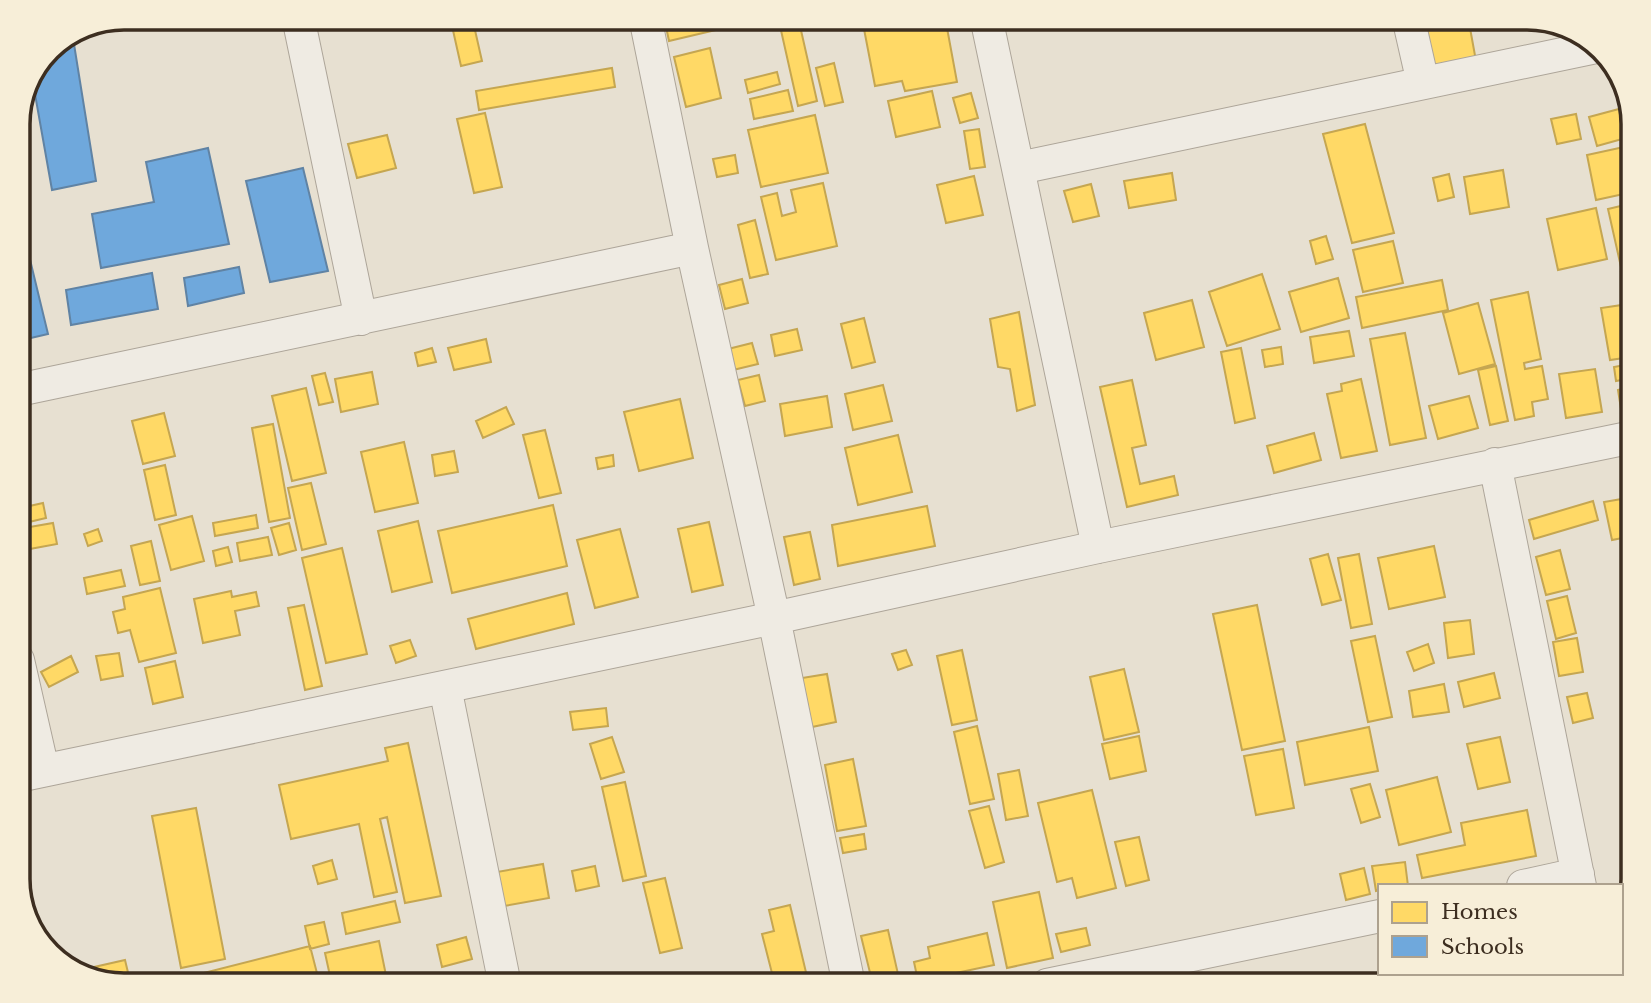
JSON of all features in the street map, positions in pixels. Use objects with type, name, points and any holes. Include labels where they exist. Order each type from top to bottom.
[{"type":"street","points":[[301,30],[361,319]]},
{"type":"street","points":[[647,30],[692,248],[775,618],[847,973]]},
{"type":"street","points":[[989,30],[1098,547]]},
{"type":"street","points":[[1411,30],[1423,83]]},
{"type":"street","points":[[1019,168],[1584,49]]},
{"type":"street","points":[[30,388],[692,248]]},
{"type":"street","points":[[30,773],[1621,439]]},
{"type":"street","points":[[1494,464],[1579,880],[1542,884]]},
{"type":"street","points":[[445,687],[503,973]]},
{"type":"street","points":[[1182,972],[1378,917]]},
{"type":"building: Homes","points":[[453,30],[475,30],[482,61],[461,66]]},
{"type":"building: Homes","points":[[667,30],[716,30],[669,41]]},
{"type":"building: Homes","points":[[781,30],[801,30],[817,101],[798,106]]},
{"type":"building: Homes","points":[[864,30],[947,30],[957,82],[905,91],[902,81],[875,86]]},
{"type":"building: Homes","points":[[1419,30],[1470,30],[1478,72],[1429,81]]},
{"type":"building: Homes","points":[[710,48],[721,98],[686,107],[674,57]]},
{"type":"building: Homes","points":[[834,63],[843,102],[825,106],[816,68]]},
{"type":"building: Homes","points":[[612,68],[615,87],[479,110],[476,91]]},
{"type":"building: Homes","points":[[777,72],[780,84],[748,93],[745,80]]},
{"type":"building: Homes","points":[[788,90],[793,111],[754,119],[750,99]]},
{"type":"building: Homes","points":[[932,91],[940,127],[896,137],[888,101]]},
{"type":"building: Homes","points":[[971,93],[978,118],[960,123],[953,98]]},
{"type":"building: Homes","points":[[1619,109],[1621,139],[1597,146],[1589,117]]},
{"type":"building: Homes","points":[[485,113],[502,187],[474,193],[457,119]]},
{"type":"building: Homes","points":[[1576,114],[1581,139],[1557,144],[1551,119]]},
{"type":"building: Homes","points":[[815,115],[828,173],[761,187],[748,130]]},
{"type":"building: Homes","points":[[1365,124],[1394,233],[1352,243],[1323,134]]},
{"type":"building: Homes","points":[[979,129],[985,167],[970,169],[964,131]]},
{"type":"building: Homes","points":[[387,135],[396,168],[357,178],[348,144]]},
{"type":"building: Homes","points":[[1621,148],[1621,195],[1596,200],[1587,155]]},
{"type":"building: Homes","points":[[735,155],[738,173],[717,177],[713,159]]},
{"type":"building: Homes","points":[[1503,170],[1509,207],[1470,214],[1464,177]]},
{"type":"building: Homes","points":[[1172,173],[1176,200],[1129,208],[1124,181]]},
{"type":"building: Homes","points":[[1449,174],[1454,197],[1438,201],[1433,178]]},
{"type":"building: Homes","points":[[974,176],[983,215],[946,223],[937,185]]},
{"type":"building: Homes","points":[[823,183],[837,246],[776,260],[761,197],[777,193],[782,216],[796,212],[791,190]]},
{"type":"building: Homes","points":[[1091,184],[1099,216],[1073,222],[1064,191]]},
{"type":"building: Homes","points":[[1621,206],[1621,267],[1608,209]]},
{"type":"building: Homes","points":[[1596,208],[1607,259],[1558,270],[1547,219]]},
{"type":"building: Homes","points":[[755,220],[768,274],[750,278],[738,225]]},
{"type":"building: Homes","points":[[1326,236],[1333,259],[1316,264],[1310,241]]},
{"type":"building: Homes","points":[[1393,241],[1403,283],[1363,292],[1353,250]]},
{"type":"building: Homes","points":[[1262,274],[1280,329],[1227,346],[1209,292]]},
{"type":"building: Homes","points":[[1338,278],[1349,318],[1301,332],[1289,292]]},
{"type":"building: Homes","points":[[742,279],[748,303],[725,309],[719,285]]},
{"type":"building: Homes","points":[[1442,280],[1448,310],[1362,328],[1356,297]]},
{"type":"building: Homes","points":[[1528,292],[1541,359],[1524,363],[1525,369],[1542,366],[1548,399],[1532,402],[1534,416],[1515,420],[1491,300]]},
{"type":"building: Homes","points":[[1192,300],[1204,347],[1156,360],[1144,313]]},
{"type":"building: Homes","points":[[1478,303],[1495,364],[1459,374],[1443,313]]},
{"type":"building: Homes","points":[[1621,305],[1621,358],[1610,360],[1601,308]]},
{"type":"building: Homes","points":[[1019,312],[1035,405],[1017,411],[1010,369],[998,367],[990,319]]},
{"type":"building: Homes","points":[[864,318],[875,362],[852,368],[841,324]]},
{"type":"building: Homes","points":[[797,329],[802,350],[775,356],[771,335]]},
{"type":"building: Homes","points":[[1349,331],[1354,356],[1314,363],[1310,337]]},
{"type":"building: Homes","points":[[1405,333],[1426,438],[1390,445],[1370,339]]},
{"type":"building: Homes","points":[[486,339],[491,362],[454,370],[448,348]]},
{"type":"building: Homes","points":[[752,343],[758,364],[733,370],[728,349]]},
{"type":"building: Homes","points":[[1281,347],[1283,364],[1265,367],[1262,350]]},
{"type":"building: Homes","points":[[432,348],[436,362],[418,366],[415,353]]},
{"type":"building: Homes","points":[[1241,348],[1255,418],[1235,423],[1221,352]]},
{"type":"building: Homes","points":[[1496,366],[1508,421],[1490,425],[1478,370]]},
{"type":"building: Homes","points":[[1621,366],[1621,380],[1616,381],[1614,367]]},
{"type":"building: Homes","points":[[1595,369],[1602,412],[1566,418],[1559,374]]},
{"type":"building: Homes","points":[[372,372],[378,404],[341,412],[335,379]]},
{"type":"building: Homes","points":[[325,373],[333,402],[319,405],[312,376]]},
{"type":"building: Homes","points":[[759,375],[765,401],[745,406],[738,380]]},
{"type":"building: Homes","points":[[1361,379],[1377,451],[1341,458],[1327,394],[1342,391],[1341,384]]},
{"type":"building: Homes","points":[[1132,380],[1146,445],[1132,448],[1140,484],[1174,476],[1178,495],[1127,507],[1100,387]]},
{"type":"building: Homes","points":[[883,385],[892,421],[853,430],[845,394]]},
{"type":"building: Homes","points":[[306,388],[326,473],[292,481],[272,396]]},
{"type":"building: Homes","points":[[827,396],[832,427],[785,436],[780,404]]},
{"type":"building: Homes","points":[[1469,396],[1478,428],[1438,439],[1429,406]]},
{"type":"building: Homes","points":[[680,399],[693,458],[639,471],[624,412]]},
{"type":"building: Homes","points":[[506,407],[514,424],[483,438],[476,421]]},
{"type":"building: Homes","points":[[164,413],[175,456],[143,464],[132,421]]},
{"type":"building: Homes","points":[[273,424],[290,518],[269,522],[252,428]]},
{"type":"building: Homes","points":[[545,430],[561,493],[539,498],[523,435]]},
{"type":"building: Homes","points":[[1314,433],[1321,460],[1274,473],[1267,446]]},
{"type":"building: Homes","points":[[898,435],[912,492],[858,505],[845,448]]},
{"type":"building: Homes","points":[[404,442],[418,503],[375,512],[361,452]]},
{"type":"building: Homes","points":[[454,451],[458,472],[435,476],[432,455]]},
{"type":"building: Homes","points":[[613,455],[614,466],[598,469],[596,458]]},
{"type":"building: Homes","points":[[165,465],[176,515],[155,520],[144,470]]},
{"type":"building: Homes","points":[[311,483],[326,544],[302,550],[288,488]]},
{"type":"building: Homes","points":[[1621,499],[1621,538],[1612,540],[1604,502]]},
{"type":"building: Homes","points":[[1593,501],[1598,520],[1534,539],[1529,520]]},
{"type":"building: Homes","points":[[43,503],[46,518],[30,522],[30,506]]},
{"type":"building: Homes","points":[[553,505],[567,566],[452,593],[438,531]]},
{"type":"building: Homes","points":[[927,506],[935,546],[838,566],[832,525]]},
{"type":"building: Homes","points":[[256,515],[258,528],[215,536],[213,523]]},
{"type":"building: Homes","points":[[192,516],[204,561],[171,570],[159,525]]},
{"type":"building: Homes","points":[[418,521],[432,582],[392,592],[378,531]]},
{"type":"building: Homes","points":[[709,522],[723,585],[692,592],[678,529]]},
{"type":"building: Homes","points":[[53,523],[57,544],[30,549],[30,527]]},
{"type":"building: Homes","points":[[289,523],[296,550],[279,555],[271,528]]},
{"type":"building: Homes","points":[[98,529],[102,541],[88,546],[84,534]]},
{"type":"building: Homes","points":[[620,529],[638,597],[595,608],[577,540]]},
{"type":"building: Homes","points":[[810,532],[820,579],[794,585],[784,537]]},
{"type":"building: Homes","points":[[268,537],[272,555],[240,561],[237,543]]},
{"type":"building: Homes","points":[[151,541],[160,581],[140,585],[131,546]]},
{"type":"building: Homes","points":[[1434,546],[1445,597],[1389,609],[1378,558]]},
{"type":"building: Homes","points":[[228,547],[232,562],[216,566],[213,551]]},
{"type":"building: Homes","points":[[342,548],[367,654],[326,663],[302,558]]},
{"type":"building: Homes","points":[[1560,550],[1570,589],[1546,595],[1536,557]]},
{"type":"building: Homes","points":[[1328,554],[1341,600],[1322,605],[1310,559]]},
{"type":"building: Homes","points":[[1359,554],[1372,624],[1351,628],[1338,558]]},
{"type":"building: Homes","points":[[121,570],[125,586],[87,594],[84,578]]},
{"type":"building: Homes","points":[[160,588],[176,653],[139,662],[130,630],[118,633],[113,612],[125,609],[123,597]]},
{"type":"building: Homes","points":[[231,591],[232,597],[256,592],[259,606],[235,611],[240,635],[203,643],[194,599]]},
{"type":"building: Homes","points":[[567,593],[574,624],[476,649],[468,619]]},
{"type":"building: Homes","points":[[1567,596],[1576,633],[1556,639],[1547,601]]},
{"type":"building: Homes","points":[[304,605],[322,686],[305,690],[288,608]]},
{"type":"building: Homes","points":[[1257,605],[1285,741],[1242,750],[1213,614]]},
{"type":"building: Homes","points":[[1470,620],[1474,654],[1448,658],[1444,623]]},
{"type":"building: Homes","points":[[1375,636],[1392,717],[1368,722],[1351,641]]},
{"type":"building: Homes","points":[[1577,638],[1583,672],[1559,676],[1553,642]]},
{"type":"building: Homes","points":[[410,640],[416,656],[396,663],[390,646]]},
{"type":"building: Homes","points":[[1428,644],[1434,663],[1414,671],[1407,652]]},
{"type":"building: Homes","points":[[906,650],[912,665],[898,670],[892,654]]},
{"type":"building: Homes","points":[[962,650],[977,720],[952,725],[937,656]]},
{"type":"building: Homes","points":[[119,653],[123,676],[101,680],[96,656]]},
{"type":"building: Homes","points":[[71,656],[78,672],[49,687],[41,672]]},
{"type":"building: Homes","points":[[175,661],[183,697],[153,704],[145,668]]},
{"type":"building: Homes","points":[[1124,669],[1139,732],[1104,740],[1090,677]]},
{"type":"building: Homes","points":[[1494,673],[1500,698],[1464,707],[1458,682]]},
{"type":"building: Homes","points":[[827,674],[836,722],[812,727],[802,678]]},
{"type":"building: Homes","points":[[1444,684],[1449,712],[1413,717],[1409,691]]},
{"type":"building: Homes","points":[[1587,693],[1593,718],[1573,723],[1567,697]]},
{"type":"building: Homes","points":[[606,708],[608,726],[573,730],[570,712]]},
{"type":"building: Homes","points":[[977,726],[994,799],[970,804],[954,732]]},
{"type":"building: Homes","points":[[1369,727],[1378,771],[1305,785],[1297,742]]},
{"type":"building: Homes","points":[[1139,736],[1146,771],[1110,779],[1102,744]]},
{"type":"building: Homes","points":[[612,737],[624,772],[601,779],[590,744]]},
{"type":"building: Homes","points":[[1500,737],[1510,782],[1478,789],[1467,744]]},
{"type":"building: Homes","points":[[408,743],[441,896],[405,903],[387,817],[380,819],[397,892],[374,897],[359,824],[291,839],[279,785],[388,761],[385,748]]},
{"type":"building: Homes","points":[[1283,749],[1294,808],[1256,815],[1244,756]]},
{"type":"building: Homes","points":[[853,759],[866,826],[837,831],[825,765]]},
{"type":"building: Homes","points":[[1019,770],[1028,816],[1006,820],[998,774]]},
{"type":"building: Homes","points":[[1437,777],[1451,832],[1399,845],[1386,790]]},
{"type":"building: Homes","points":[[625,782],[646,876],[623,881],[602,787]]},
{"type":"building: Homes","points":[[1370,784],[1380,817],[1361,823],[1351,789]]},
{"type":"building: Homes","points":[[1092,790],[1116,888],[1077,898],[1072,878],[1057,882],[1038,803]]},
{"type":"building: Homes","points":[[989,806],[1004,862],[985,868],[969,811]]},
{"type":"building: Homes","points":[[196,808],[225,959],[181,968],[152,816]]},
{"type":"building: Homes","points":[[1527,810],[1536,856],[1422,878],[1417,855],[1465,845],[1461,823]]},
{"type":"building: Homes","points":[[864,834],[866,849],[843,853],[840,838]]},
{"type":"building: Homes","points":[[1139,837],[1149,880],[1126,886],[1115,842]]},
{"type":"building: Homes","points":[[332,860],[337,879],[318,884],[313,866]]},
{"type":"building: Homes","points":[[1405,862],[1408,884],[1378,884],[1376,891],[1372,866]]},
{"type":"building: Homes","points":[[543,864],[549,898],[504,906],[497,872]]},
{"type":"building: Homes","points":[[595,866],[599,886],[576,891],[572,871]]},
{"type":"building: Homes","points":[[1364,868],[1370,894],[1346,900],[1340,874]]},
{"type":"building: Homes","points":[[665,878],[682,948],[660,953],[643,883]]},
{"type":"building: Homes","points":[[1039,892],[1053,958],[1007,968],[993,902]]},
{"type":"building: Homes","points":[[395,901],[400,922],[346,934],[342,913]]},
{"type":"building: Homes","points":[[790,905],[806,973],[772,973],[762,934],[774,931],[769,910]]},
{"type":"building: Homes","points":[[324,922],[329,944],[310,949],[305,926]]},
{"type":"building: Homes","points":[[1086,928],[1090,945],[1061,952],[1056,934]]},
{"type":"building: Homes","points":[[888,930],[898,973],[870,973],[861,936]]},
{"type":"building: Homes","points":[[987,933],[994,965],[956,973],[916,973],[914,962],[930,958],[928,947]]},
{"type":"building: Homes","points":[[466,937],[472,959],[442,967],[437,945]]},
{"type":"building: Homes","points":[[379,941],[386,973],[329,973],[325,953]]},
{"type":"building: Homes","points":[[310,946],[317,973],[204,973]]},
{"type":"building: Homes","points":[[125,960],[128,973],[112,972],[92,967]]},
{"type":"building: Schools","points":[[74,45],[96,181],[52,190],[35,94],[49,67]]},
{"type":"building: Schools","points":[[208,148],[229,244],[101,268],[92,214],[154,202],[146,162]]},
{"type":"building: Schools","points":[[303,168],[328,271],[270,282],[246,181]]},
{"type":"building: Schools","points":[[30,260],[48,334],[30,338]]},
{"type":"building: Schools","points":[[239,267],[244,293],[188,306],[184,278]]},
{"type":"building: Schools","points":[[152,273],[158,309],[71,325],[66,290]]}]
